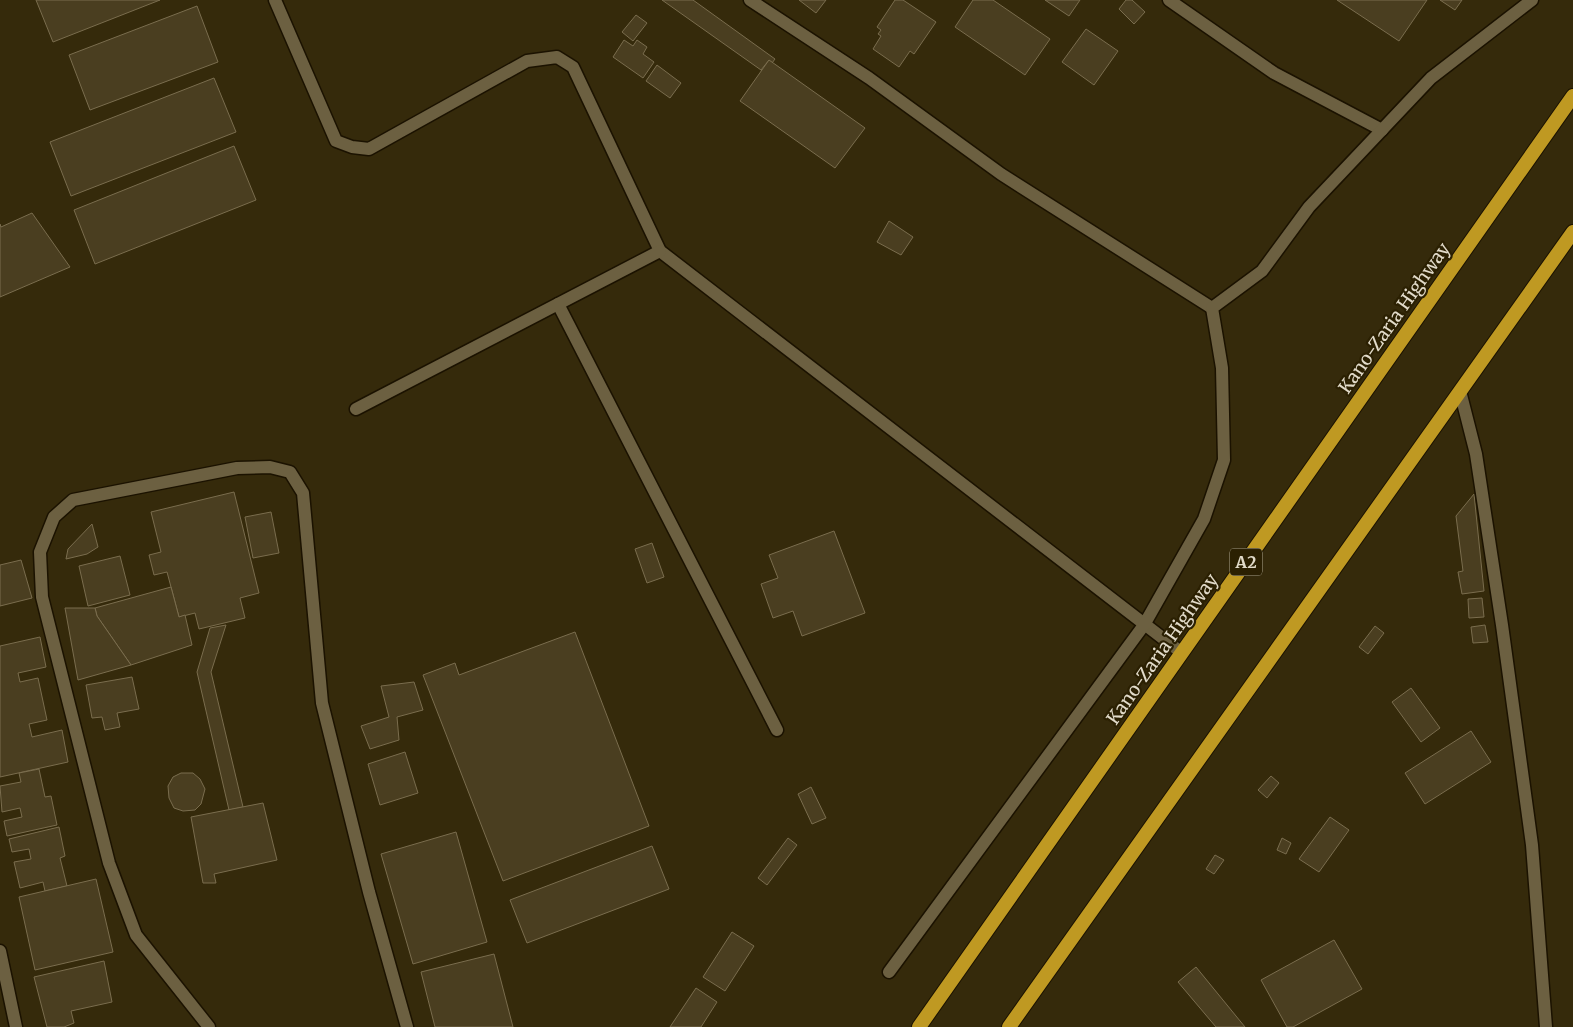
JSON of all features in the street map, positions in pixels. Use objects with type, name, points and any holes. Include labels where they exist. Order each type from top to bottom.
[{"type":"highway","name":"Kano-Zaria Highway","points":[[919,1027],[1573,96]]},
{"type":"highway","points":[[1009,1027],[1573,232]]},
{"type":"street","points":[[275,0],[336,140],[352,146],[369,149],[527,61],[557,56],[573,67],[660,252],[1182,653]]},
{"type":"street","points":[[750,0],[869,78],[1001,174],[1212,308],[1222,368],[1224,460],[1204,520],[1144,625],[889,972]]},
{"type":"street","points":[[1169,0],[1274,73],[1382,130]]},
{"type":"street","points":[[1212,308],[1262,271],[1309,207],[1431,78],[1532,0]]},
{"type":"street","points":[[356,409],[660,252]]},
{"type":"street","points":[[558,304],[777,730]]},
{"type":"street","points":[[1460,391],[1477,464],[1502,624],[1532,845],[1546,1027]]},
{"type":"street","points":[[209,1027],[136,935],[109,863],[42,597],[40,552],[54,516],[73,500],[237,468],[270,467],[290,472],[303,492],[322,704],[369,892],[407,1027]]},
{"type":"street","points":[[0,950],[16,1027]]},
{"type":"building","points":[[36,0],[160,0],[53,42]]},
{"type":"building","points":[[662,0],[693,0],[775,59],[772,63],[769,60],[761,70]]},
{"type":"building","points":[[799,0],[826,0],[816,13]]},
{"type":"building","points":[[895,0],[903,0],[936,22],[914,54],[910,51],[899,67],[873,49],[881,36],[878,34],[881,30],[877,27]]},
{"type":"building","points":[[973,0],[993,0],[1050,39],[1025,75],[955,27]]},
{"type":"building","points":[[1045,0],[1080,0],[1069,16]]},
{"type":"building","points":[[1126,0],[1132,0],[1145,12],[1134,24],[1119,9]]},
{"type":"building","points":[[1337,0],[1427,0],[1399,41]]},
{"type":"building","points":[[1440,0],[1462,0],[1455,10]]},
{"type":"building","points":[[197,6],[218,62],[90,110],[69,55]]},
{"type":"building","points":[[636,15],[647,23],[633,41],[622,32]]},
{"type":"building","points":[[1086,29],[1118,51],[1094,85],[1062,62]]},
{"type":"building","points":[[624,40],[633,46],[637,40],[647,47],[643,54],[654,62],[643,78],[613,57]]},
{"type":"building","points":[[769,60],[865,128],[835,168],[740,101]]},
{"type":"building","points":[[657,65],[681,83],[670,98],[646,81]]},
{"type":"building","points":[[214,78],[236,132],[71,196],[50,142]]},
{"type":"building","points":[[234,146],[256,200],[95,264],[74,210]]},
{"type":"building","points":[[32,213],[70,267],[0,297],[0,224],[1,227]]},
{"type":"building","points":[[889,221],[913,237],[901,255],[877,242]]},
{"type":"building","points":[[234,492],[259,593],[240,598],[245,618],[199,629],[195,613],[179,617],[167,572],[154,575],[149,555],[161,552],[151,512]]},
{"type":"building","points":[[1474,494],[1484,591],[1462,594],[1458,572],[1463,571],[1456,516]]},
{"type":"building","points":[[271,512],[279,553],[253,558],[245,517]]},
{"type":"building","points":[[92,524],[98,547],[87,554],[66,559],[68,549]]},
{"type":"building","points":[[834,531],[865,613],[802,636],[793,611],[773,618],[761,584],[778,578],[769,555]]},
{"type":"building","points":[[652,543],[664,577],[647,583],[635,549]]},
{"type":"building","points":[[120,556],[130,595],[88,606],[79,566]]},
{"type":"building","points":[[21,560],[32,598],[0,606],[0,565]]},
{"type":"building","points":[[171,587],[179,617],[185,615],[192,645],[131,665],[97,616],[95,608]]},
{"type":"building","points":[[1482,598],[1484,617],[1469,618],[1468,599]]},
{"type":"building","points":[[65,608],[95,608],[97,616],[131,665],[78,680]]},
{"type":"building","points":[[226,625],[211,672],[243,807],[229,810],[197,672],[210,628]]},
{"type":"building","points":[[1485,625],[1488,642],[1473,643],[1471,627]]},
{"type":"building","points":[[1375,626],[1384,633],[1368,654],[1359,647]]},
{"type":"building","points":[[575,632],[649,826],[503,881],[423,675],[455,663],[459,675]]},
{"type":"building","points":[[40,637],[46,667],[18,673],[20,682],[38,678],[47,720],[29,724],[32,737],[62,730],[68,762],[0,777],[0,646]]},
{"type":"building","points":[[132,677],[139,709],[117,713],[120,727],[105,730],[102,717],[92,718],[86,685]]},
{"type":"building","points":[[414,682],[423,710],[397,717],[399,740],[370,749],[361,726],[389,717],[381,686]]},
{"type":"building","points":[[1411,688],[1440,728],[1421,742],[1392,702]]},
{"type":"building","points":[[1471,731],[1491,762],[1425,804],[1405,773]]},
{"type":"building","points":[[405,752],[418,793],[380,805],[368,764]]},
{"type":"building","points":[[39,769],[45,797],[51,796],[57,825],[7,836],[4,821],[22,817],[20,808],[2,812],[0,786],[21,782],[19,773]]},
{"type":"building","points":[[181,773],[193,773],[200,779],[205,789],[201,804],[195,810],[183,811],[174,808],[169,798],[168,786],[173,777]]},
{"type":"building","points":[[1271,776],[1279,783],[1267,798],[1258,790]]},
{"type":"building","points":[[811,787],[826,818],[812,824],[798,794]]},
{"type":"building","points":[[263,803],[277,860],[214,874],[216,883],[203,883],[191,817]]},
{"type":"building","points":[[1330,817],[1349,830],[1319,872],[1299,859]]},
{"type":"building","points":[[59,827],[65,856],[60,858],[67,886],[45,891],[43,882],[20,888],[14,862],[31,859],[29,849],[12,852],[9,839]]},
{"type":"building","points":[[456,832],[487,942],[413,964],[381,854]]},
{"type":"building","points":[[788,838],[797,845],[767,885],[758,878]]},
{"type":"building","points":[[1282,838],[1291,843],[1286,854],[1277,850]]},
{"type":"building","points":[[652,846],[669,889],[527,943],[510,900]]},
{"type":"building","points":[[1215,855],[1224,860],[1214,874],[1206,869]]},
{"type":"building","points":[[96,879],[113,952],[35,970],[19,897]]},
{"type":"building","points":[[732,932],[754,946],[725,991],[703,977]]},
{"type":"building","points":[[1334,940],[1362,989],[1293,1027],[1287,1027],[1261,980]]},
{"type":"building","points":[[494,954],[513,1027],[435,1027],[421,972]]},
{"type":"building","points":[[104,961],[112,1002],[71,1011],[74,1023],[64,1027],[47,1027],[34,977]]},
{"type":"building","points":[[1196,967],[1245,1027],[1216,1027],[1178,982]]},
{"type":"building","points":[[696,988],[717,1002],[701,1027],[670,1027]]}]
